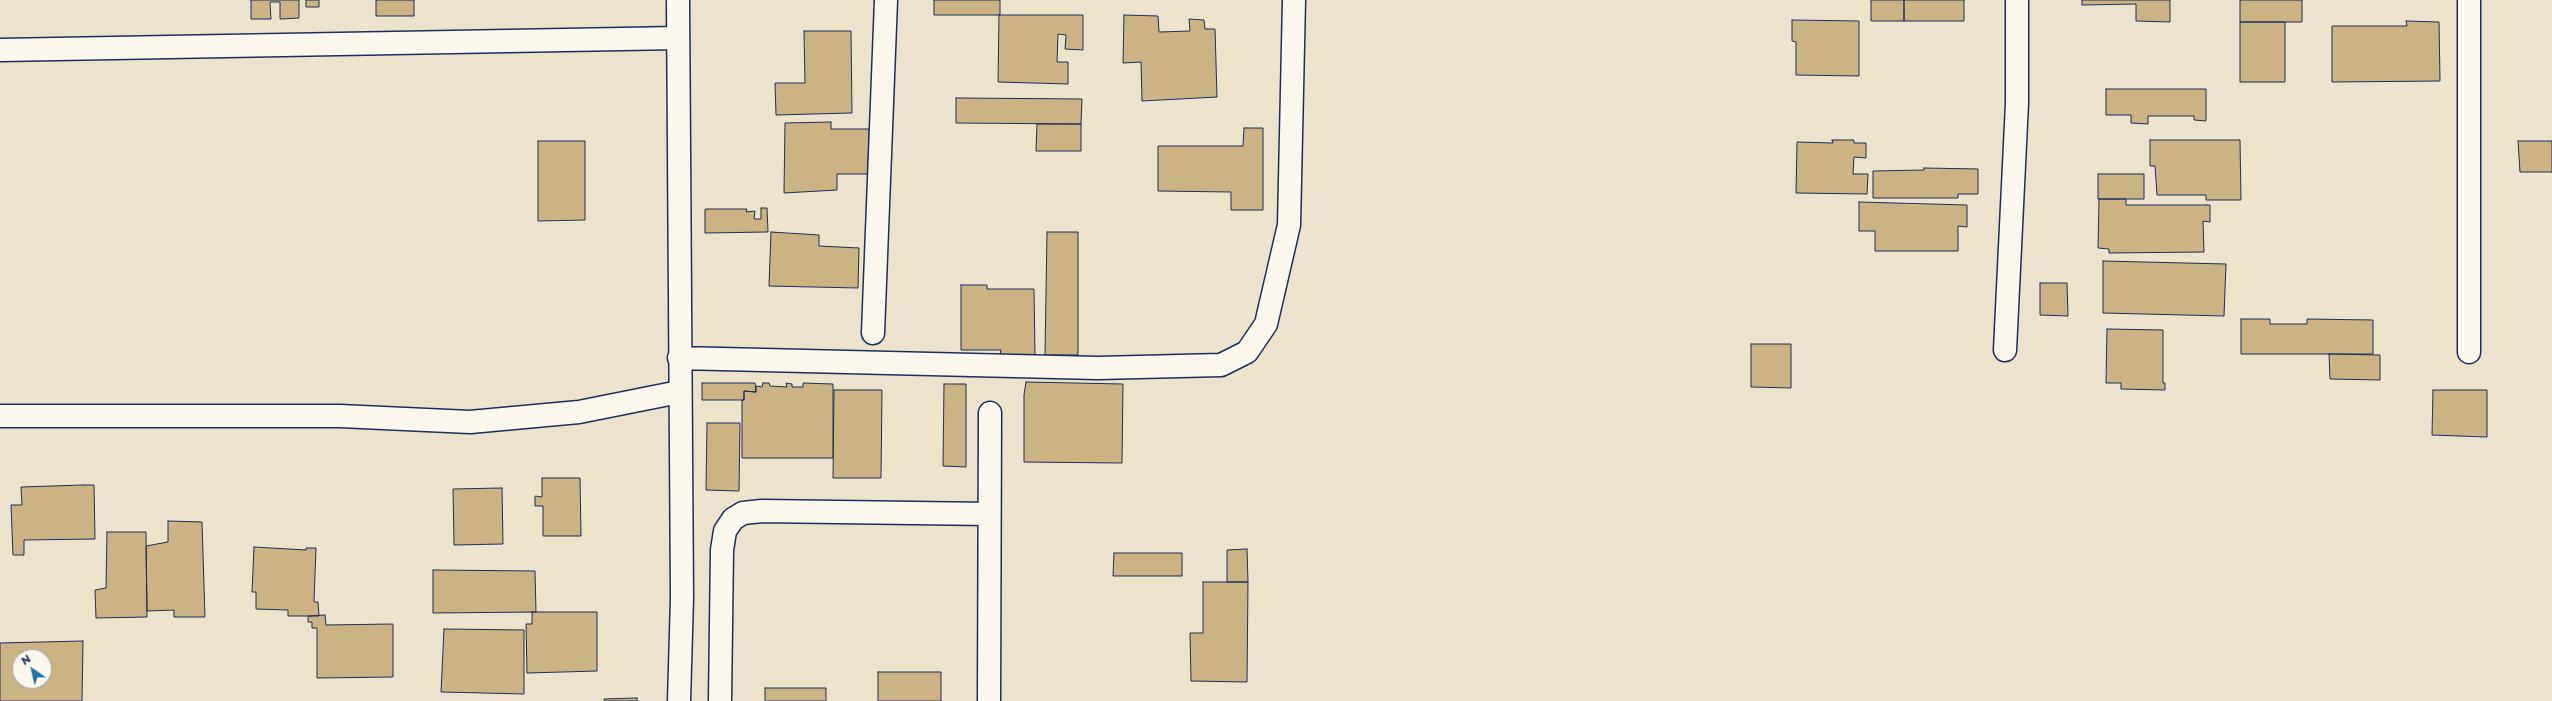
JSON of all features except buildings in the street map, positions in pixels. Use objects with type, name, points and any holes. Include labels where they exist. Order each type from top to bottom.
[{"type":"street","points":[[678,0],[679,392],[682,598],[679,701]]},
{"type":"street","points":[[873,333],[886,0]]},
{"type":"street","points":[[680,358],[1098,368],[1221,365],[1247,352],[1266,324],[1289,225],[1294,0]]},
{"type":"street","points":[[2005,350],[2017,103],[2016,0]]},
{"type":"street","points":[[2469,0],[2469,352]]},
{"type":"street","points":[[0,50],[678,38]]},
{"type":"street","points":[[0,416],[340,416],[470,422],[579,412],[679,392]]},
{"type":"street","points":[[988,701],[990,413]]},
{"type":"street","points":[[720,701],[722,550],[725,531],[733,520],[743,513],[762,511],[989,514]]}]
